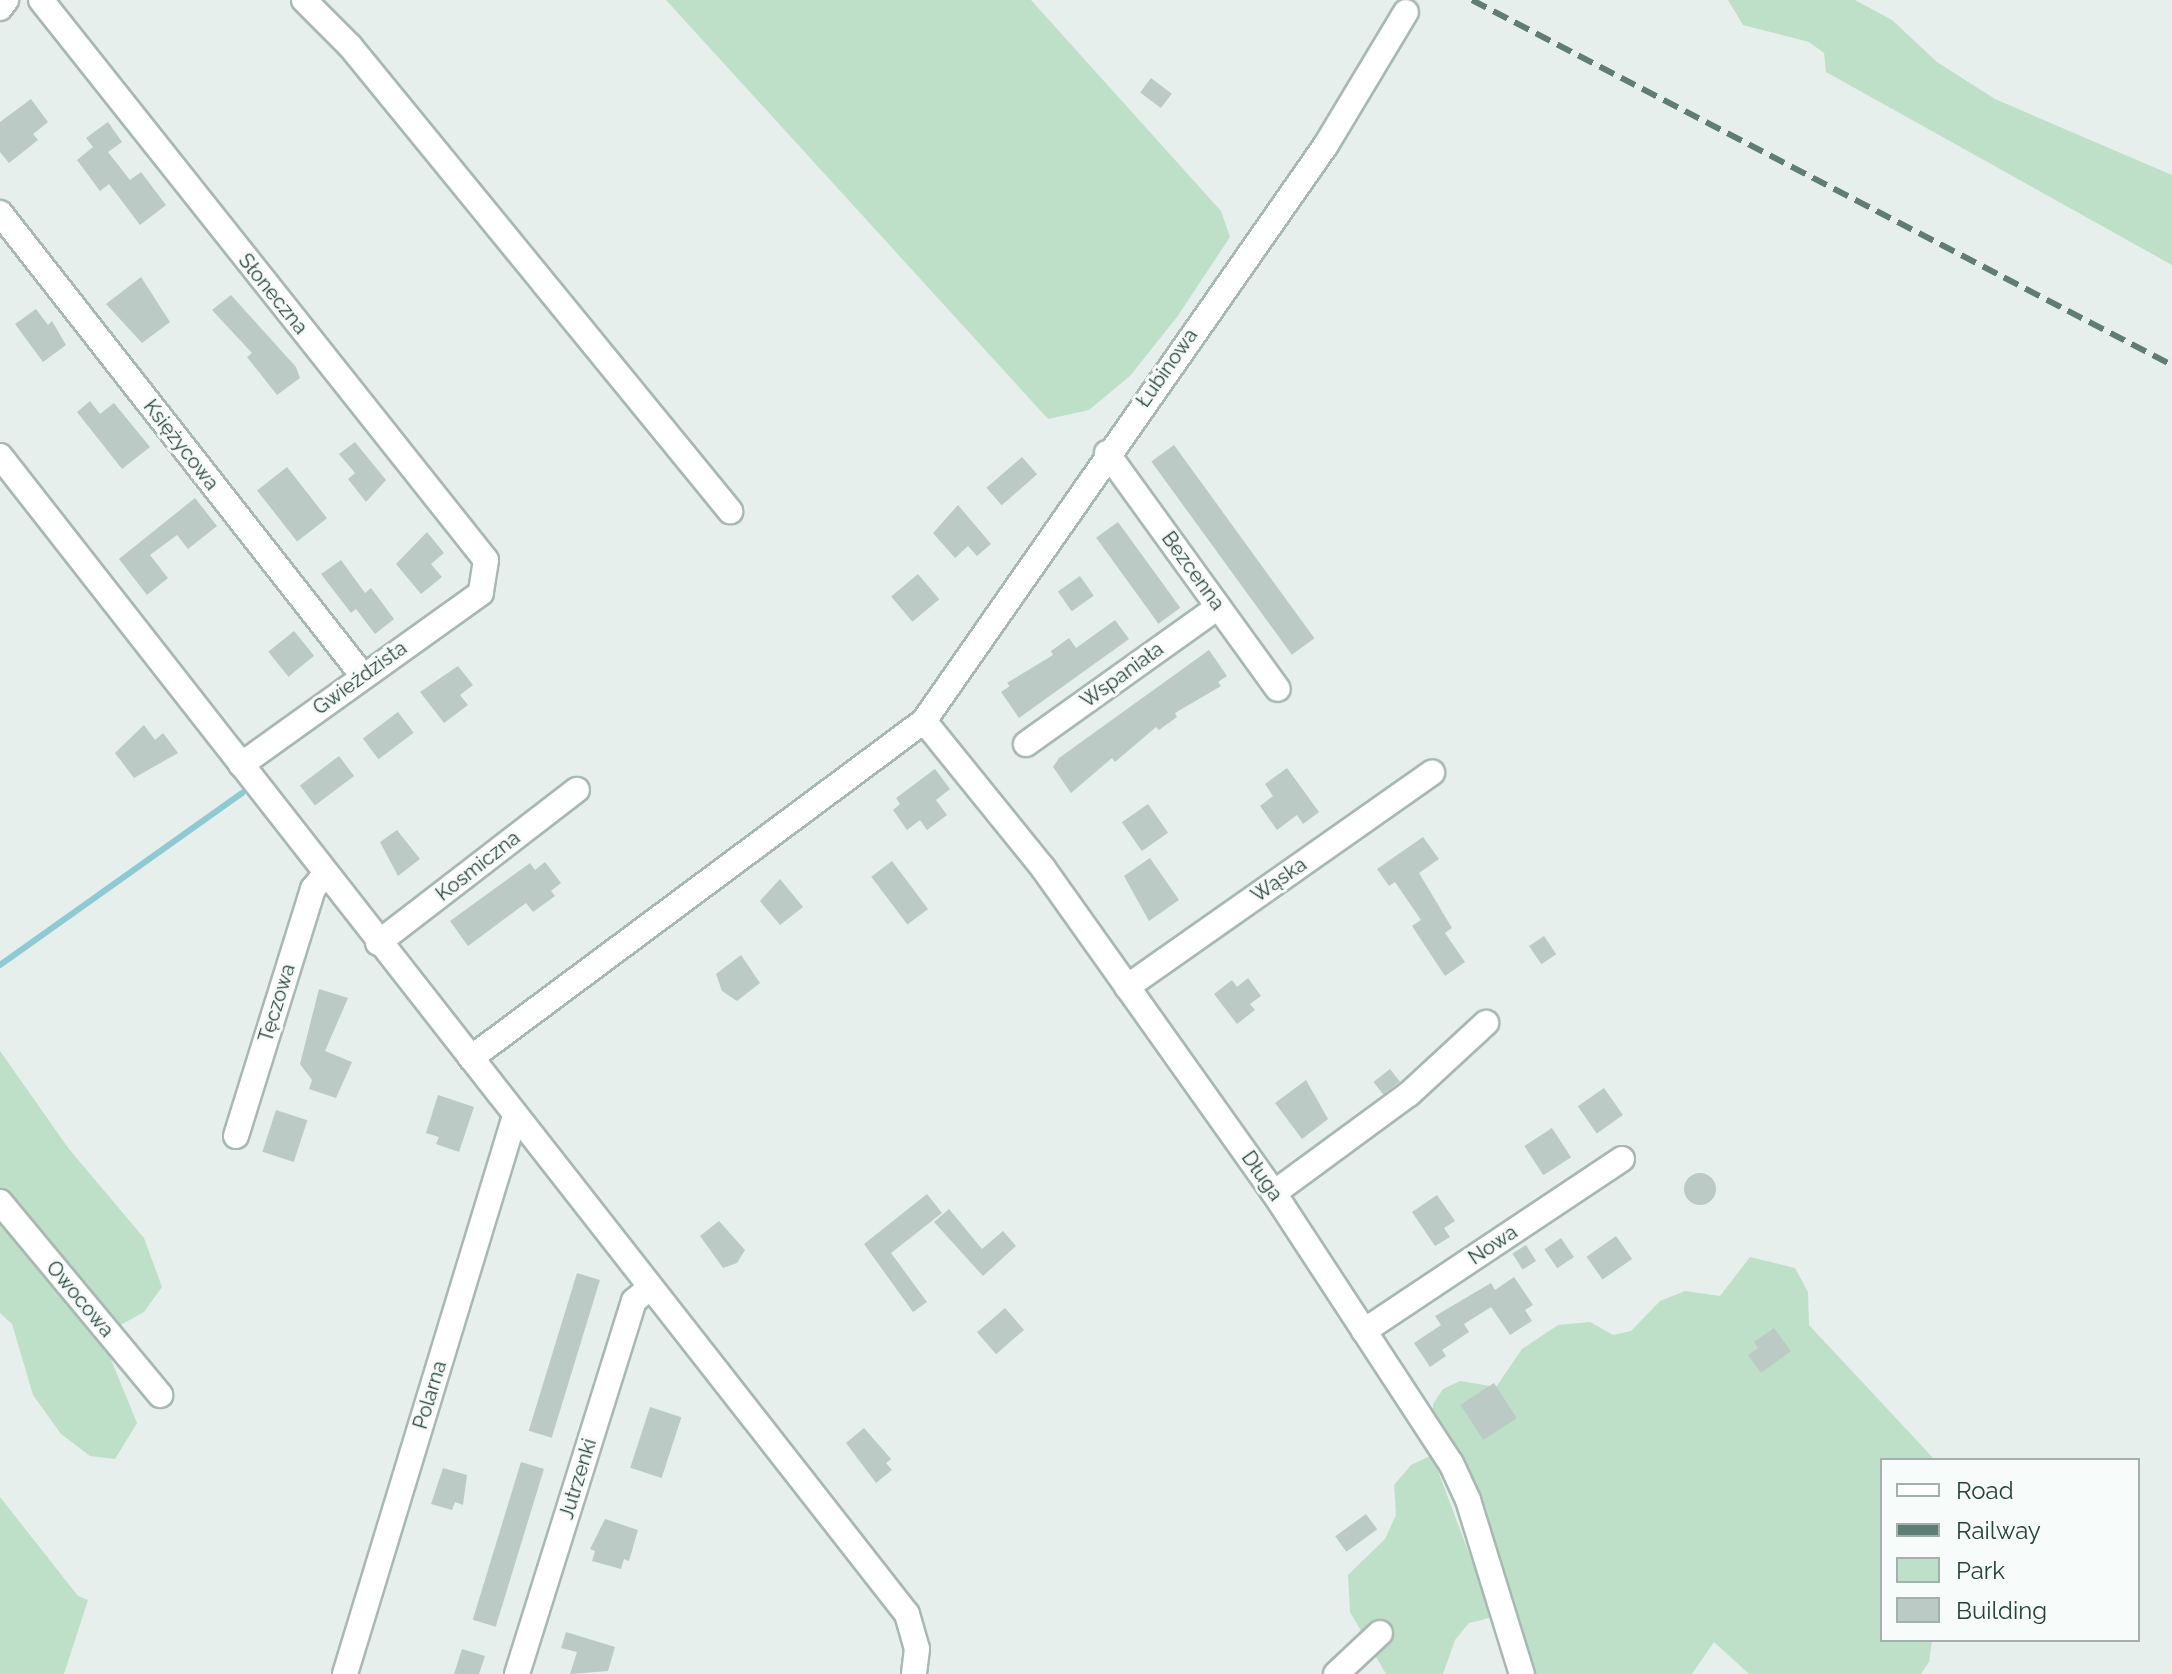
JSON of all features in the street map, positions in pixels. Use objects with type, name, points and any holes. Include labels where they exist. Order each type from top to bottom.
[{"type":"street","points":[[0,8],[6,0]]},
{"type":"street","name":"Słoneczna","points":[[41,0],[486,560],[481,593]]},
{"type":"street","points":[[304,0],[350,46],[730,511]]},
{"type":"street","name":"Łubinowa","points":[[471,1058],[924,721],[1107,453],[1326,145],[1406,12]]},
{"type":"street","name":"Księżycowa","points":[[0,213],[363,676]]},
{"type":"street","name":"Bezcenna","points":[[1107,453],[1278,689]]},
{"type":"street","points":[[0,456],[648,1289],[907,1614],[915,1633],[918,1673]]},
{"type":"street","name":"Gwieździsta","points":[[241,765],[481,593]]},
{"type":"street","name":"Wspaniała","points":[[1026,744],[1218,607]]},
{"type":"street","name":"Długa","points":[[924,721],[1043,868],[1274,1193],[1457,1475],[1522,1674]]},
{"type":"street","name":"Wąska","points":[[1127,987],[1432,773]]},
{"type":"street","name":"Kosmiczna","points":[[378,943],[577,790]]},
{"type":"street","name":"Tęczowa","points":[[236,1136],[313,889],[325,874]]},
{"type":"street","points":[[1274,1193],[1409,1094],[1486,1023]]},
{"type":"street","name":"Polarna","points":[[345,1674],[515,1116]]},
{"type":"street","name":"Nowa","points":[[1364,1331],[1622,1159]]},
{"type":"street","name":"Owocowa","points":[[0,1202],[160,1395]]},
{"type":"street","name":"Jutrzenki","points":[[517,1674],[634,1301],[648,1289]]},
{"type":"street","points":[[1336,1674],[1380,1633]]},
{"type":"green space","points":[[666,0],[1031,0],[1221,211],[1230,237],[1177,317],[1130,376],[1089,410],[1048,419]]},
{"type":"green space","points":[[1728,0],[1855,0],[1892,20],[1937,62],[1995,99],[2172,175],[2172,265],[1826,72],[1824,53],[1809,42],[1743,25]]},
{"type":"green space","points":[[0,1051],[69,1149],[144,1238],[162,1287],[144,1312],[117,1327],[108,1352],[137,1423],[115,1459],[90,1456],[61,1434],[33,1395],[12,1324],[0,1313]]},
{"type":"green space","points":[[1750,1257],[1795,1268],[1808,1292],[1809,1325],[1933,1458],[1880,1458],[1880,1642],[1932,1642],[1929,1662],[1921,1674],[1749,1674],[1714,1642],[1692,1674],[1533,1674],[1433,1417],[1433,1404],[1443,1389],[1460,1381],[1496,1387],[1522,1349],[1558,1325],[1590,1322],[1613,1335],[1631,1331],[1660,1301],[1685,1291],[1720,1296]]},
{"type":"green space","points":[[1432,1455],[1493,1617],[1469,1623],[1455,1640],[1443,1674],[1386,1674],[1350,1612],[1348,1575],[1385,1539],[1396,1515],[1394,1485],[1411,1465]]},
{"type":"green space","points":[[0,1497],[78,1596],[88,1600],[64,1674],[0,1674]]},
{"type":"building","points":[[1151,78],[1172,94],[1161,108],[1140,92]]},
{"type":"building","points":[[31,99],[48,122],[33,134],[38,140],[9,163],[0,152],[0,122]]},
{"type":"building","points":[[108,122],[122,142],[108,152],[130,180],[141,172],[166,205],[140,225],[109,184],[100,191],[77,160],[93,147],[86,138]]},
{"type":"building","points":[[141,277],[170,322],[142,343],[106,304]]},
{"type":"building","points":[[231,295],[296,367],[300,378],[277,395],[247,357],[252,353],[212,310]]},
{"type":"building","points":[[36,309],[48,325],[52,321],[66,345],[43,362],[15,324]]},
{"type":"building","points":[[90,401],[100,414],[114,403],[150,447],[122,469],[77,412]]},
{"type":"building","points":[[355,442],[386,480],[366,502],[348,479],[355,473],[339,454]]},
{"type":"building","points":[[1174,445],[1314,638],[1292,655],[1151,461]]},
{"type":"building","points":[[1022,457],[1037,474],[1002,505],[987,488]]},
{"type":"building","points":[[287,467],[327,518],[297,542],[257,490]]},
{"type":"building","points":[[195,498],[217,526],[188,549],[177,535],[150,555],[168,578],[147,595],[119,559]]},
{"type":"building","points":[[958,505],[991,544],[977,556],[968,546],[955,558],[933,533]]},
{"type":"building","points":[[1118,522],[1180,608],[1158,624],[1096,538]]},
{"type":"building","points":[[427,532],[444,553],[431,564],[442,577],[421,594],[396,564]]},
{"type":"building","points":[[341,560],[365,593],[371,588],[394,619],[375,634],[356,609],[351,613],[321,574]]},
{"type":"building","points":[[918,574],[939,599],[912,622],[891,596]]},
{"type":"building","points":[[1080,576],[1094,596],[1072,611],[1058,591]]},
{"type":"building","points":[[1115,620],[1129,639],[1019,718],[1001,692],[1010,686],[1007,683],[1053,655],[1051,651],[1069,638],[1076,648]]},
{"type":"building","points":[[294,631],[314,656],[288,677],[268,652]]},
{"type":"building","points":[[1209,650],[1227,676],[1218,682],[1221,686],[1175,713],[1177,717],[1159,730],[1156,727],[1115,762],[1112,758],[1071,793],[1053,767],[1059,758]]},
{"type":"building","points":[[458,666],[473,685],[460,695],[468,705],[444,723],[420,692]]},
{"type":"building","points":[[398,712],[414,733],[379,759],[363,738]]},
{"type":"building","points":[[144,725],[155,740],[163,733],[178,753],[134,778],[115,753]]},
{"type":"building","points":[[339,756],[354,776],[315,805],[300,785]]},
{"type":"building","points":[[1287,768],[1319,812],[1303,824],[1297,815],[1277,830],[1260,806],[1273,796],[1265,784]]},
{"type":"building","points":[[935,769],[950,789],[936,800],[947,815],[927,830],[920,820],[907,830],[893,810],[900,804],[896,798]]},
{"type":"building","points":[[1148,804],[1168,833],[1142,851],[1122,822]]},
{"type":"building","points":[[397,830],[420,859],[398,876],[380,842]]},
{"type":"building","points":[[1423,837],[1439,859],[1419,873],[1452,928],[1445,933],[1465,962],[1445,976],[1412,926],[1421,920],[1395,882],[1389,886],[1377,869]]},
{"type":"building","points":[[1150,858],[1179,900],[1149,921],[1124,876]]},
{"type":"building","points":[[892,861],[928,909],[907,925],[871,877]]},
{"type":"building","points":[[545,862],[561,883],[551,891],[555,896],[533,912],[526,903],[468,946],[450,921],[530,863],[535,870]]},
{"type":"building","points":[[780,879],[803,907],[780,925],[760,901]]},
{"type":"building","points":[[1544,936],[1556,954],[1541,964],[1529,946]]},
{"type":"building","points":[[741,955],[760,983],[737,1001],[722,991],[716,974]]},
{"type":"building","points":[[1248,978],[1261,996],[1250,1004],[1255,1010],[1237,1024],[1214,994],[1232,980],[1237,987]]},
{"type":"building","points":[[319,989],[348,998],[325,1051],[352,1062],[336,1098],[309,1089],[312,1080],[300,1064]]},
{"type":"building","points":[[1390,1069],[1400,1082],[1383,1095],[1373,1082]]},
{"type":"building","points":[[1306,1080],[1328,1119],[1302,1139],[1275,1103]]},
{"type":"building","points":[[1604,1088],[1623,1115],[1597,1133],[1578,1106]]},
{"type":"building","points":[[438,1095],[474,1107],[459,1152],[436,1144],[439,1137],[426,1133]]},
{"type":"building","points":[[276,1110],[307,1120],[294,1162],[262,1152]]},
{"type":"building","points":[[1552,1128],[1571,1157],[1543,1175],[1524,1146]]},
{"type":"building","points":[[1700,1173],[1711,1178],[1716,1189],[1711,1200],[1700,1205],[1689,1200],[1684,1189],[1689,1178]]},
{"type":"building","points":[[927,1194],[942,1213],[891,1253],[927,1302],[913,1312],[864,1244]]},
{"type":"building","points":[[1437,1195],[1455,1221],[1444,1228],[1450,1237],[1435,1246],[1412,1212]]},
{"type":"building","points":[[949,1209],[982,1249],[1003,1231],[1016,1246],[983,1276],[934,1222]]},
{"type":"building","points":[[719,1221],[745,1250],[737,1263],[723,1268],[700,1236]]},
{"type":"building","points":[[1616,1236],[1632,1259],[1603,1280],[1587,1257]]},
{"type":"building","points":[[1561,1238],[1574,1257],[1557,1268],[1544,1249]]},
{"type":"building","points":[[1526,1245],[1536,1261],[1522,1270],[1512,1253]]},
{"type":"building","points":[[577,1273],[600,1280],[552,1438],[529,1431]]},
{"type":"building","points":[[1514,1277],[1533,1305],[1525,1310],[1532,1321],[1510,1335],[1491,1307],[1464,1324],[1469,1332],[1442,1350],[1446,1356],[1430,1367],[1414,1343],[1441,1325],[1435,1316],[1491,1283],[1495,1290]]},
{"type":"building","points":[[1005,1308],[1024,1330],[996,1354],[977,1332]]},
{"type":"building","points":[[1774,1328],[1791,1351],[1761,1373],[1748,1355],[1758,1348],[1754,1342]]},
{"type":"building","points":[[1494,1383],[1517,1418],[1483,1440],[1460,1405]]},
{"type":"building","points":[[650,1407],[681,1417],[662,1478],[630,1468]]},
{"type":"building","points":[[864,1428],[891,1459],[886,1463],[892,1470],[876,1483],[846,1443]]},
{"type":"building","points":[[521,1462],[544,1469],[496,1627],[473,1620]]},
{"type":"building","points":[[443,1468],[467,1475],[463,1505],[455,1502],[452,1510],[431,1504]]},
{"type":"building","points":[[1366,1514],[1377,1529],[1346,1552],[1335,1536]]},
{"type":"building","points":[[605,1519],[638,1530],[629,1561],[624,1559],[621,1569],[592,1561],[595,1551],[590,1549]]},
{"type":"building","points":[[566,1632],[615,1647],[608,1671],[570,1674],[577,1652],[561,1648]]},
{"type":"building","points":[[462,1649],[485,1656],[479,1674],[454,1674]]},
{"type":"waterway","points":[[0,965],[242,793]]},
{"type":"railway","points":[[1472,0],[2172,365]]}]
